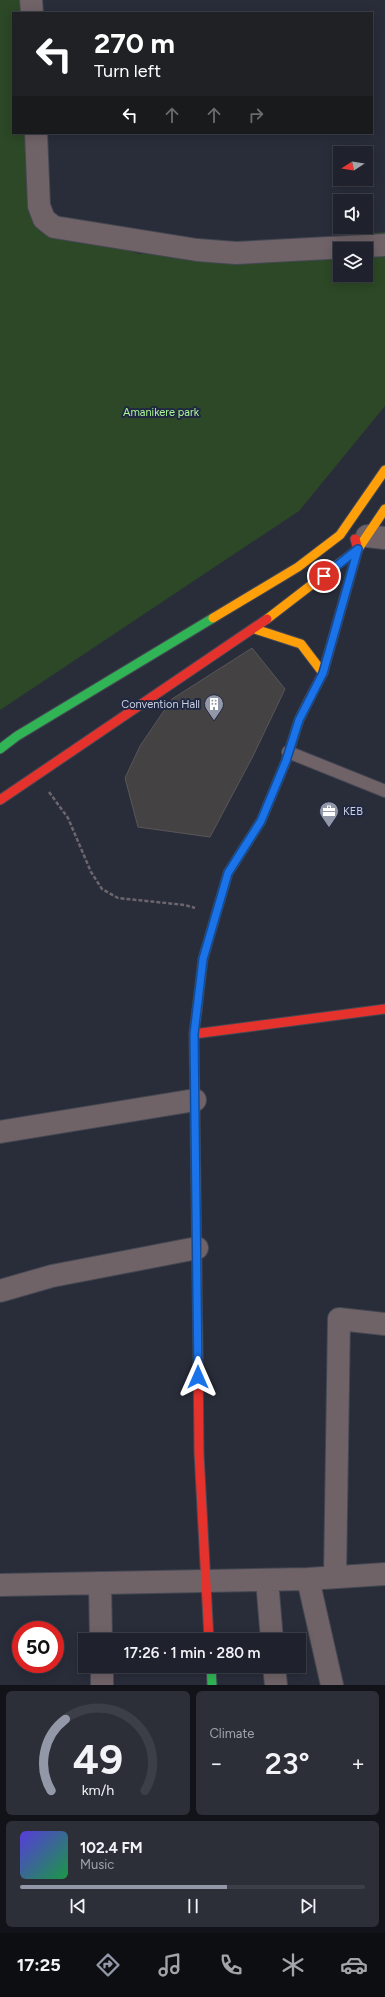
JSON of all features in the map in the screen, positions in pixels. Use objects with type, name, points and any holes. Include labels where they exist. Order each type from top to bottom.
[{"type":"main road","points":[[0,749],[17,736],[298,567],[340,535],[385,470]]},
{"type":"main road","points":[[209,1633],[198,1453],[194,1034],[203,959],[228,873],[261,821],[299,720],[323,673],[370,541],[385,509]]},
{"type":"main road","points":[[350,520],[370,541]]},
{"type":"main road","points":[[0,800],[255,629],[370,541]]},
{"type":"main road","points":[[255,629],[301,644],[323,673]]},
{"type":"main road","points":[[194,1034],[385,1009]]},
{"type":"main road","points":[[211,1673],[212,1685]]},
{"type":"street","points":[[31,0],[32,12]]},
{"type":"street","points":[[36,134],[39,206],[44,219],[54,227],[197,250],[236,253],[385,244]]},
{"type":"street","points":[[0,1132],[195,1100]]},
{"type":"street","points":[[0,1291],[52,1276],[197,1248]]},
{"type":"street","points":[[335,1577],[339,1319],[385,1324]]},
{"type":"street","points":[[0,1585],[308,1579],[385,1574]]},
{"type":"street","points":[[308,1579],[332,1685]]},
{"type":"street","points":[[267,1580],[271,1633]]},
{"type":"street","points":[[100,1583],[101,1633]]},
{"type":"street","points":[[102,1673],[102,1685]]},
{"type":"street","points":[[275,1673],[276,1685]]},
{"type":"lane","points":[[288,752],[385,791]]},
{"type":"path","points":[[37,775],[68,818],[91,872],[102,889],[118,898],[185,905],[216,915]]},
{"type":"green space","name":"Amanikere park","points":[[0,0],[35,0],[35,12],[12,12],[12,134],[39,134],[42,222],[139,254],[385,232],[385,406],[299,511],[0,710]]},
{"type":"building","name":"Convention Hall","points":[[252,648],[285,689],[253,756],[210,837],[138,827],[125,778],[140,746],[172,699]]},
{"type":"traffic: fast","points":[[0,749],[17,736],[213,618]]},
{"type":"traffic: fast","points":[[197,1010],[203,959],[228,873],[261,821],[286,761],[299,720],[309,700]]},
{"type":"traffic: fast","points":[[211,1673],[212,1685]]},
{"type":"traffic: slow","points":[[213,618],[298,567],[340,535],[385,470]]},
{"type":"traffic: slow","points":[[267,619],[358,549],[385,509]]},
{"type":"traffic: slow","points":[[255,629],[301,644],[323,673]]},
{"type":"traffic: slow","points":[[197,1010],[194,1034],[198,1357]]},
{"type":"traffic: jam","points":[[309,700],[323,673],[358,549],[355,539]]},
{"type":"traffic: jam","points":[[0,800],[267,619]]},
{"type":"traffic: jam","points":[[194,1034],[385,1009]]},
{"type":"traffic: jam","points":[[198,1357],[199,1453],[209,1633]]},
{"type":"place","name":"Convention Hall","points":[[214,721]]},
{"type":"place","name":"KEB","points":[[329,828]]},
{"type":"route","points":[[198,1377],[194,1034],[195,1013],[203,959],[228,873],[261,821],[286,761],[299,720],[323,673],[358,549],[324,576]]}]
